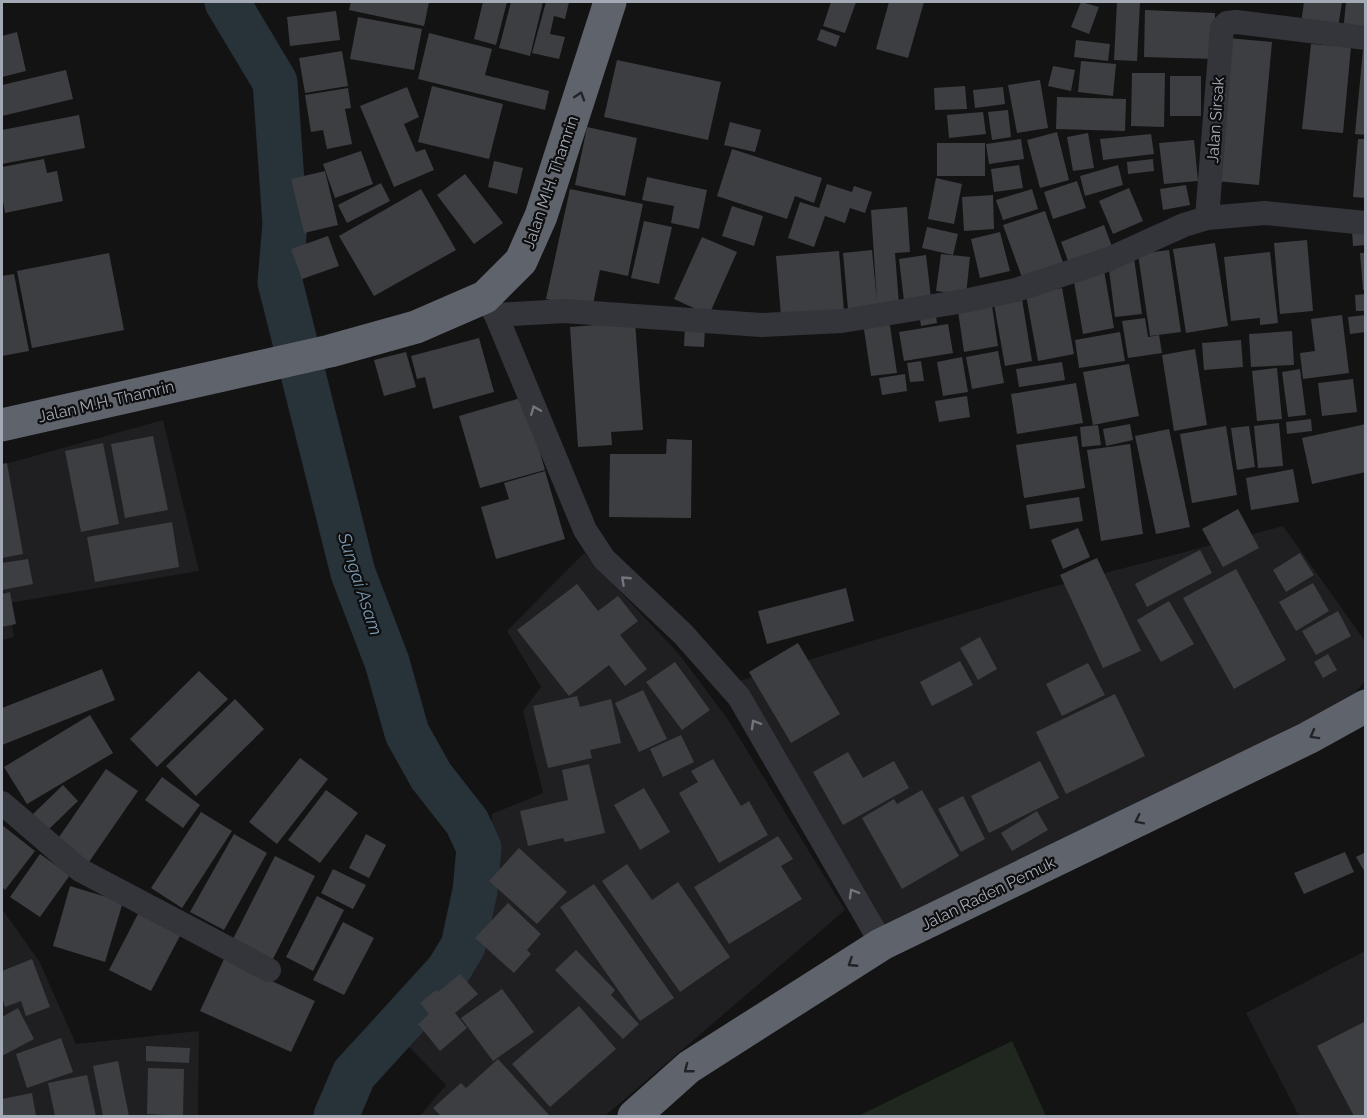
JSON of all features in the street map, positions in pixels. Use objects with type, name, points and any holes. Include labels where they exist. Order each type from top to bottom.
[{"type":"highway","name":"Jalan M.H. Thamrin","points":[[2,425],[210,376],[330,351],[490,306],[521,261],[541,216],[610,2]]},
{"type":"highway","name":"Jalan Raden Pemuk","points":[[634,1116],[689,1067],[882,944],[1308,738],[1365,706]]},
{"type":"street","name":"Jalan Sirsak","points":[[1207,218],[1222,28],[1227,23],[1236,22],[1365,38]]},
{"type":"street","points":[[882,944],[739,697],[683,634],[604,560],[585,530],[490,306],[761,326],[842,321],[1016,290],[1109,259],[1184,225],[1207,218],[1265,213],[1365,223]]},
{"type":"street","points":[[2,803],[80,870],[269,970]]},
{"type":"shaded area","points":[[163,420],[199,571],[9,603],[14,637],[2,640],[2,465]]},
{"type":"shaded area","points":[[1283,526],[1365,641],[1365,681],[1350,699],[1149,801],[876,930],[729,684],[1041,590]]},
{"type":"shaded area","points":[[584,553],[679,654],[729,721],[845,910],[605,1116],[420,1116],[446,1085],[386,1023],[456,955],[490,846],[492,814],[543,793],[523,711],[541,687],[507,631]]},
{"type":"shaded area","points":[[2,909],[39,961],[76,1044],[199,1031],[198,1116],[2,1116]]},
{"type":"shaded area","points":[[1365,951],[1365,1116],[1299,1116],[1246,1013]]},
{"type":"shaded area","points":[[1012,1041],[1046,1116],[858,1116]]},
{"type":"building","points":[[351,2],[429,2],[424,26],[349,10]]},
{"type":"building","points":[[483,2],[507,2],[496,45],[474,39]]},
{"type":"building","points":[[511,2],[543,2],[530,56],[499,48]]},
{"type":"building","points":[[546,2],[569,2],[565,19],[554,16],[550,34],[565,37],[559,59],[532,53]]},
{"type":"building","points":[[831,2],[856,2],[845,33],[823,26]]},
{"type":"building","points":[[889,2],[924,2],[908,58],[876,49]]},
{"type":"building","points":[[1081,2],[1099,7],[1089,34],[1071,27]]},
{"type":"building","points":[[1117,2],[1140,2],[1137,61],[1114,60]]},
{"type":"building","points":[[1304,2],[1342,2],[1338,28],[1301,23]]},
{"type":"building","points":[[1346,2],[1366,2],[1366,34],[1343,32]]},
{"type":"building","points":[[1145,10],[1215,13],[1214,59],[1144,57]]},
{"type":"building","points":[[336,11],[340,40],[290,46],[287,17]]},
{"type":"building","points":[[358,17],[422,29],[414,70],[350,59]]},
{"type":"building","points":[[821,29],[840,36],[836,47],[817,40]]},
{"type":"building","points":[[17,32],[26,71],[2,77],[2,36]]},
{"type":"building","points":[[429,33],[492,49],[485,75],[549,91],[545,110],[418,79]]},
{"type":"building","points":[[1228,38],[1272,42],[1259,185],[1216,181]]},
{"type":"building","points":[[1076,40],[1110,44],[1108,61],[1074,57]]},
{"type":"building","points":[[1311,44],[1351,47],[1343,133],[1302,129]]},
{"type":"building","points":[[1363,50],[1366,50],[1366,135],[1355,134]]},
{"type":"building","points":[[342,51],[348,86],[305,93],[299,58]]},
{"type":"building","points":[[617,60],[721,82],[708,140],[604,117]]},
{"type":"building","points":[[1081,61],[1116,64],[1113,96],[1078,92]]},
{"type":"building","points":[[1053,66],[1075,70],[1071,91],[1048,86]]},
{"type":"building","points":[[66,70],[73,99],[2,116],[2,85]]},
{"type":"building","points":[[1132,73],[1165,73],[1164,127],[1131,126]]},
{"type":"building","points":[[1170,76],[1201,76],[1201,116],[1170,116]]},
{"type":"building","points":[[1040,80],[1048,128],[1017,133],[1008,85]]},
{"type":"building","points":[[432,86],[503,104],[489,159],[418,142]]},
{"type":"building","points":[[965,86],[967,109],[935,110],[934,88]]},
{"type":"building","points":[[407,87],[419,117],[404,124],[416,152],[425,149],[434,170],[394,187],[360,106]]},
{"type":"building","points":[[1003,87],[1005,104],[975,108],[973,90]]},
{"type":"building","points":[[348,88],[351,108],[345,109],[352,144],[327,149],[323,130],[311,132],[305,95]]},
{"type":"building","points":[[1057,97],[1126,99],[1125,131],[1056,129]]},
{"type":"building","points":[[1008,110],[1011,137],[992,140],[988,112]]},
{"type":"building","points":[[983,112],[986,134],[949,138],[947,115]]},
{"type":"building","points":[[79,115],[85,148],[2,164],[2,130]]},
{"type":"building","points":[[730,122],[761,130],[755,152],[724,145]]},
{"type":"building","points":[[587,127],[637,138],[625,196],[575,185]]},
{"type":"building","points":[[1057,132],[1069,180],[1040,188],[1027,140]]},
{"type":"building","points":[[1088,133],[1094,168],[1073,171],[1067,137]]},
{"type":"building","points":[[1151,134],[1154,154],[1103,160],[1100,139]]},
{"type":"building","points":[[1021,139],[1024,159],[989,164],[986,144]]},
{"type":"building","points":[[1358,139],[1366,139],[1366,198],[1353,197]]},
{"type":"building","points":[[1194,140],[1198,181],[1164,184],[1159,143]]},
{"type":"building","points":[[937,143],[985,143],[985,176],[937,176]]},
{"type":"building","points":[[732,149],[822,178],[814,203],[795,196],[787,219],[717,196]]},
{"type":"building","points":[[361,151],[373,184],[335,198],[323,164]]},
{"type":"building","points":[[44,159],[47,173],[57,171],[63,201],[5,213],[2,195],[2,167]]},
{"type":"building","points":[[1153,159],[1154,171],[1128,174],[1127,162]]},
{"type":"building","points":[[494,161],[523,168],[517,194],[488,187]]},
{"type":"building","points":[[1019,165],[1023,188],[994,192],[991,169]]},
{"type":"building","points":[[1118,165],[1123,185],[1085,196],[1080,176]]},
{"type":"building","points":[[325,171],[338,225],[304,233],[291,179]]},
{"type":"building","points":[[465,174],[503,223],[474,244],[437,195]]},
{"type":"building","points":[[647,177],[707,190],[699,229],[671,223],[674,206],[642,200]]},
{"type":"building","points":[[936,178],[962,184],[954,224],[928,219]]},
{"type":"building","points":[[1077,181],[1086,208],[1053,219],[1044,192]]},
{"type":"building","points":[[381,183],[390,201],[347,223],[338,205]]},
{"type":"building","points":[[827,184],[852,192],[854,186],[872,192],[865,213],[850,208],[845,223],[825,216],[814,247],[788,238],[800,202],[819,208]]},
{"type":"building","points":[[1186,185],[1190,205],[1163,210],[1160,189]]},
{"type":"building","points":[[1129,188],[1143,221],[1113,234],[1099,201]]},
{"type":"building","points":[[421,189],[456,250],[374,296],[339,236]]},
{"type":"building","points":[[570,189],[643,204],[628,276],[600,270],[592,309],[546,299]]},
{"type":"building","points":[[1032,189],[1038,209],[1003,220],[996,200]]},
{"type":"building","points":[[993,195],[994,229],[964,231],[962,197]]},
{"type":"building","points":[[732,206],[763,216],[754,246],[722,236]]},
{"type":"building","points":[[907,207],[910,252],[895,253],[899,304],[848,309],[843,253],[872,250],[877,302],[871,210]]},
{"type":"building","points":[[1045,211],[1065,268],[1024,283],[1003,225]]},
{"type":"building","points":[[644,221],[672,227],[659,284],[631,278]]},
{"type":"building","points":[[1104,225],[1113,249],[1070,266],[1061,242]]},
{"type":"building","points":[[927,227],[958,234],[953,255],[922,248]]},
{"type":"building","points":[[1352,230],[1366,230],[1366,245],[1353,246]]},
{"type":"building","points":[[1000,232],[1010,271],[980,278],[971,239]]},
{"type":"building","points":[[328,236],[339,266],[302,279],[291,249]]},
{"type":"building","points":[[702,237],[737,252],[709,315],[674,299]]},
{"type":"building","points":[[1307,240],[1313,311],[1280,314],[1274,243]]},
{"type":"building","points":[[1215,243],[1228,326],[1186,333],[1173,249]]},
{"type":"building","points":[[1169,250],[1181,332],[1150,336],[1138,254]]},
{"type":"building","points":[[839,251],[844,311],[781,316],[776,256]]},
{"type":"building","points":[[1270,252],[1278,323],[1260,325],[1260,318],[1231,321],[1224,257]]},
{"type":"building","points":[[109,253],[124,330],[32,348],[17,271]]},
{"type":"building","points":[[1360,253],[1366,253],[1366,290],[1363,290]]},
{"type":"building","points":[[941,254],[970,257],[966,295],[936,291]]},
{"type":"building","points":[[926,255],[931,298],[904,301],[899,259]]},
{"type":"building","points":[[1134,258],[1142,314],[1115,317],[1108,262]]},
{"type":"building","points":[[1104,270],[1114,328],[1083,334],[1073,276]]},
{"type":"building","points":[[14,274],[29,351],[2,356],[2,276]]},
{"type":"building","points":[[1062,288],[1074,354],[1038,361],[1026,295]]},
{"type":"building","points":[[1366,294],[1366,311],[1356,311],[1355,295]]},
{"type":"building","points":[[1022,299],[1032,361],[1005,366],[994,304]]},
{"type":"building","points":[[992,306],[998,346],[964,352],[958,311]]},
{"type":"building","points":[[935,309],[937,323],[921,326],[919,312]]},
{"type":"building","points":[[1342,315],[1349,373],[1303,379],[1300,353],[1315,351],[1311,319]]},
{"type":"building","points":[[1366,315],[1366,332],[1350,334],[1348,317]]},
{"type":"building","points":[[1145,318],[1148,337],[1159,335],[1162,353],[1128,358],[1122,321]]},
{"type":"building","points":[[889,319],[897,373],[871,376],[863,323]]},
{"type":"building","points":[[635,322],[643,430],[611,432],[612,445],[578,447],[570,327]]},
{"type":"building","points":[[948,324],[953,353],[904,361],[899,332]]},
{"type":"building","points":[[685,326],[705,327],[704,347],[684,346]]},
{"type":"building","points":[[1292,331],[1294,365],[1251,367],[1249,334]]},
{"type":"building","points":[[1120,332],[1125,361],[1079,368],[1075,340]]},
{"type":"building","points":[[479,338],[494,392],[433,409],[425,377],[417,379],[411,356]]},
{"type":"building","points":[[1241,340],[1243,367],[1204,370],[1202,343]]},
{"type":"building","points":[[1195,349],[1207,425],[1174,431],[1162,355]]},
{"type":"building","points":[[998,351],[1004,383],[972,389],[966,357]]},
{"type":"building","points":[[406,352],[416,387],[384,396],[374,360]]},
{"type":"building","points":[[962,357],[968,392],[943,396],[937,362]]},
{"type":"building","points":[[921,361],[924,381],[910,382],[907,363]]},
{"type":"building","points":[[1062,362],[1065,380],[1019,387],[1016,369]]},
{"type":"building","points":[[1129,364],[1139,416],[1093,425],[1083,372]]},
{"type":"building","points":[[1277,368],[1282,419],[1257,421],[1252,371]]},
{"type":"building","points":[[1300,369],[1306,415],[1288,417],[1282,372]]},
{"type":"building","points":[[905,374],[907,391],[882,395],[879,378]]},
{"type":"building","points":[[1353,379],[1357,412],[1322,416],[1318,383]]},
{"type":"building","points":[[1076,383],[1083,423],[1017,434],[1011,394]]},
{"type":"building","points":[[967,396],[970,417],[939,422],[935,401]]},
{"type":"building","points":[[524,397],[545,470],[480,488],[459,416]]},
{"type":"building","points":[[1311,419],[1312,431],[1287,434],[1286,422]]},
{"type":"building","points":[[1279,423],[1283,466],[1258,468],[1254,426]]},
{"type":"building","points":[[1130,424],[1133,440],[1106,446],[1103,429]]},
{"type":"building","points":[[1366,424],[1366,472],[1312,484],[1302,438]]},
{"type":"building","points":[[1098,425],[1101,445],[1082,447],[1080,427]]},
{"type":"building","points":[[1226,426],[1237,495],[1192,503],[1180,434]]},
{"type":"building","points":[[1249,426],[1255,467],[1237,470],[1231,428]]},
{"type":"building","points":[[1169,429],[1190,527],[1156,534],[1135,436]]},
{"type":"building","points":[[153,436],[168,510],[125,518],[111,444]]},
{"type":"building","points":[[1077,436],[1085,488],[1024,498],[1016,445]]},
{"type":"building","points":[[667,439],[692,440],[691,518],[609,517],[610,454],[666,454]]},
{"type":"building","points":[[103,443],[119,524],[81,532],[65,451]]},
{"type":"building","points":[[1130,444],[1143,534],[1101,541],[1087,450]]},
{"type":"building","points":[[7,463],[23,554],[2,558],[2,464]]},
{"type":"building","points":[[1293,469],[1299,502],[1251,510],[1246,478]]},
{"type":"building","points":[[545,471],[565,539],[496,559],[481,507],[509,499],[504,483]]},
{"type":"building","points":[[1079,497],[1083,521],[1030,529],[1026,505]]},
{"type":"building","points":[[1238,509],[1259,548],[1223,567],[1202,529]]},
{"type":"building","points":[[172,522],[179,567],[95,582],[87,537]]},
{"type":"building","points":[[1078,528],[1090,557],[1063,569],[1051,540]]},
{"type":"building","points":[[1200,550],[1212,573],[1147,607],[1135,584]]},
{"type":"building","points":[[1300,553],[1314,575],[1286,592],[1273,570]]},
{"type":"building","points":[[1097,558],[1141,651],[1103,668],[1060,575]]},
{"type":"building","points":[[28,559],[33,584],[2,590],[2,563]]},
{"type":"building","points":[[1236,569],[1286,660],[1234,689],[1183,598]]},
{"type":"building","points":[[1313,583],[1329,611],[1296,631],[1279,602]]},
{"type":"building","points":[[577,584],[598,611],[618,596],[638,621],[620,635],[647,669],[625,686],[609,665],[569,696],[517,630]]},
{"type":"building","points":[[846,588],[854,621],[767,644],[758,611]]},
{"type":"building","points":[[10,592],[16,624],[2,627],[2,594]]},
{"type":"building","points":[[1169,601],[1194,644],[1161,662],[1137,620]]},
{"type":"building","points":[[1338,611],[1351,636],[1316,655],[1302,631]]},
{"type":"building","points":[[980,637],[997,669],[978,680],[960,648]]},
{"type":"building","points":[[798,643],[840,714],[791,743],[749,672]]},
{"type":"building","points":[[1328,654],[1337,670],[1323,678],[1314,662]]},
{"type":"building","points":[[960,661],[973,685],[932,706],[920,682]]},
{"type":"building","points":[[675,662],[710,710],[682,730],[646,682]]},
{"type":"building","points":[[1088,663],[1105,695],[1062,716],[1046,684]]},
{"type":"building","points":[[102,669],[115,700],[2,745],[2,708]]},
{"type":"building","points":[[199,671],[228,699],[157,767],[130,739]]},
{"type":"building","points":[[643,690],[667,739],[639,752],[615,703]]},
{"type":"building","points":[[1115,694],[1145,756],[1066,794],[1036,732]]},
{"type":"building","points":[[577,696],[580,707],[611,699],[621,743],[590,750],[592,758],[548,768],[533,706]]},
{"type":"building","points":[[235,699],[264,729],[196,796],[166,766]]},
{"type":"building","points":[[90,715],[113,753],[27,804],[4,767]]},
{"type":"building","points":[[681,735],[694,762],[663,777],[650,749]]},
{"type":"building","points":[[848,752],[863,778],[894,761],[909,788],[843,825],[813,772]]},
{"type":"building","points":[[300,758],[328,779],[277,844],[249,822]]},
{"type":"building","points":[[713,759],[741,806],[749,801],[768,835],[719,863],[679,793],[698,782],[691,771]]},
{"type":"building","points":[[1040,761],[1059,798],[989,833],[971,796]]},
{"type":"building","points":[[589,764],[605,833],[565,842],[563,838],[528,846],[520,811],[568,800],[562,770]]},
{"type":"building","points":[[106,769],[138,791],[89,862],[57,840]]},
{"type":"building","points":[[162,777],[200,805],[183,828],[145,800]]},
{"type":"building","points":[[63,785],[78,801],[48,830],[33,814]]},
{"type":"building","points":[[644,788],[670,832],[640,850],[614,805]]},
{"type":"building","points":[[326,790],[358,813],[320,863],[288,840]]},
{"type":"building","points":[[922,790],[959,856],[902,889],[862,818],[894,799],[897,804]]},
{"type":"building","points":[[963,796],[985,839],[961,852],[938,809]]},
{"type":"building","points":[[1037,811],[1048,830],[1012,851],[1001,833]]},
{"type":"building","points":[[201,812],[232,831],[182,908],[151,888]]},
{"type":"building","points":[[2,825],[35,851],[5,890],[2,887]]},
{"type":"building","points":[[234,834],[267,853],[224,930],[190,912]]},
{"type":"building","points":[[366,834],[386,845],[369,878],[349,868]]},
{"type":"building","points":[[778,836],[793,859],[781,866],[802,899],[729,944],[694,887]]},
{"type":"building","points":[[519,848],[567,892],[537,924],[489,881]]},
{"type":"building","points":[[1345,852],[1354,872],[1304,894],[1294,873]]},
{"type":"building","points":[[1366,852],[1366,874],[1356,857]]},
{"type":"building","points":[[40,854],[70,875],[40,917],[10,897]]},
{"type":"building","points":[[275,856],[315,876],[273,959],[233,939]]},
{"type":"building","points":[[627,864],[652,900],[678,882],[730,957],[680,992],[602,881]]},
{"type":"building","points":[[333,869],[366,885],[353,909],[321,893]]},
{"type":"building","points":[[594,884],[674,998],[640,1021],[560,907]]},
{"type":"building","points":[[70,886],[123,902],[105,962],[53,946]]},
{"type":"building","points":[[317,896],[344,910],[313,971],[286,957]]},
{"type":"building","points":[[508,903],[541,934],[527,950],[531,954],[514,973],[475,938]]},
{"type":"building","points":[[140,910],[182,932],[151,991],[109,970]]},
{"type":"building","points":[[343,922],[374,938],[344,995],[313,980]]},
{"type":"building","points":[[576,950],[615,990],[611,995],[639,1024],[623,1039],[555,970]]},
{"type":"building","points":[[32,959],[50,1007],[26,1016],[21,1001],[5,1007],[2,997],[2,971]]},
{"type":"building","points":[[224,959],[315,1001],[291,1052],[200,1011]]},
{"type":"building","points":[[460,974],[478,994],[455,1013],[467,1028],[440,1051],[418,1024],[429,1014],[420,1003]]},
{"type":"building","points":[[502,989],[534,1032],[493,1061],[461,1018]]},
{"type":"building","points":[[579,1006],[616,1049],[550,1107],[512,1064]]},
{"type":"building","points":[[18,1008],[34,1039],[2,1056],[2,1017]]},
{"type":"building","points":[[1366,1021],[1366,1116],[1354,1116],[1317,1046]]},
{"type":"building","points":[[61,1038],[73,1072],[27,1088],[16,1054]]},
{"type":"building","points":[[146,1046],[190,1048],[189,1063],[146,1061]]},
{"type":"building","points":[[498,1059],[549,1115],[441,1116],[433,1108],[461,1083],[466,1088]]},
{"type":"building","points":[[118,1061],[129,1116],[103,1116],[93,1066]]},
{"type":"building","points":[[148,1068],[184,1069],[183,1116],[147,1114]]},
{"type":"building","points":[[87,1075],[96,1116],[55,1116],[48,1083]]},
{"type":"building","points":[[32,1093],[36,1116],[2,1116],[2,1099]]},
{"type":"waterway","name":"Sungai Asam","points":[[227,2],[275,82],[285,224],[280,282],[353,573],[387,662],[407,733],[431,776],[467,822],[479,848],[475,891],[463,946],[448,971],[354,1074],[336,1116]]}]
